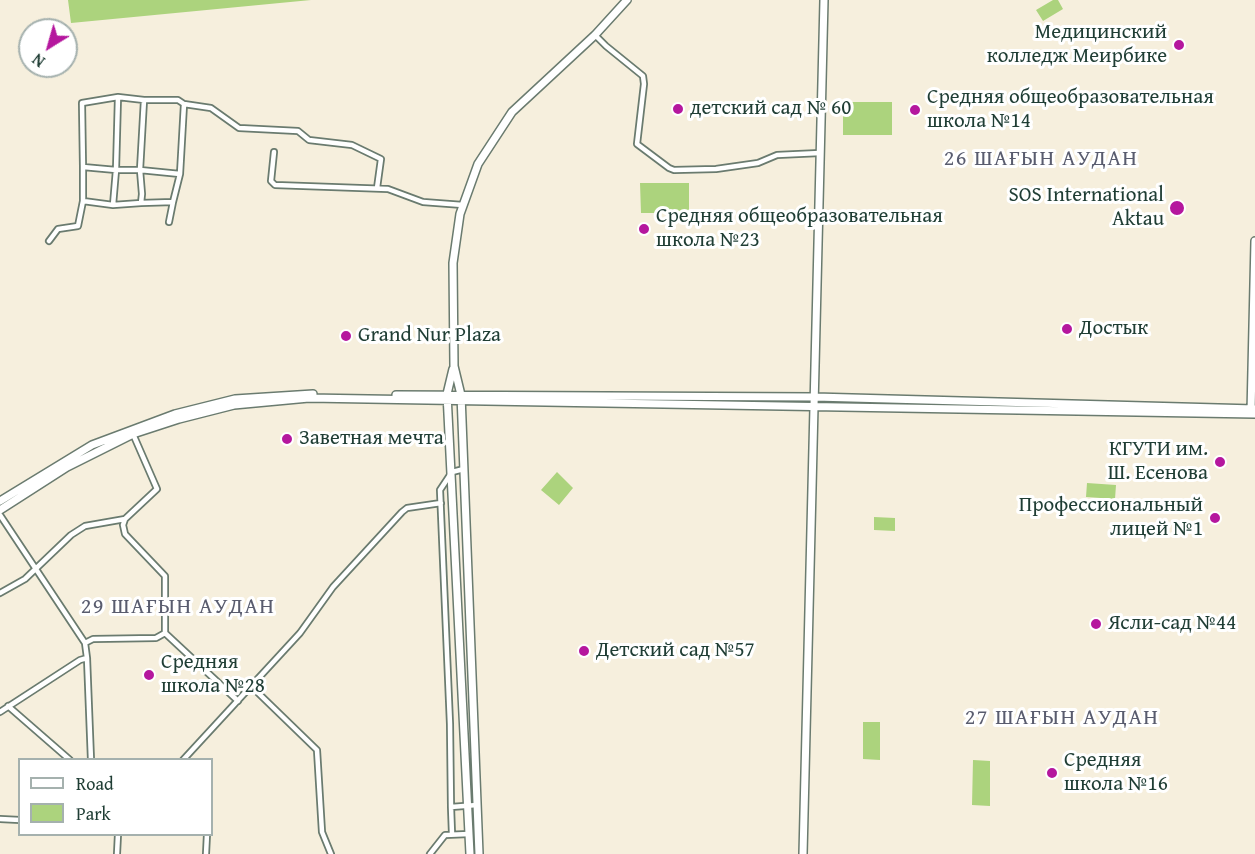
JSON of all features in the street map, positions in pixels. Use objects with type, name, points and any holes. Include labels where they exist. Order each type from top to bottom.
[{"type":"main road","points":[[470,854],[448,397],[454,366],[453,263],[462,205],[478,164],[512,112],[595,35],[627,0]]},
{"type":"main road","points":[[803,854],[824,0]]},
{"type":"main road","points":[[1253,412],[1255,241]]},
{"type":"main road","points":[[454,366],[461,398],[479,854]]},
{"type":"main road","points":[[0,501],[92,446],[133,432],[234,405],[330,396],[814,407],[1253,412]]},
{"type":"main road","points":[[461,398],[815,397],[1253,412]]},
{"type":"main road","points":[[0,510],[67,467],[133,432]]},
{"type":"street","points":[[595,35],[643,75],[637,144],[674,171],[727,168],[758,163],[777,155],[820,153]]},
{"type":"street","points":[[49,241],[58,229],[78,226],[83,201],[82,103],[118,98],[178,100],[184,104],[214,109],[239,128],[298,131],[309,140],[358,148],[381,159],[377,188]]},
{"type":"street","points":[[113,205],[118,98]]},
{"type":"street","points":[[141,203],[140,170],[144,100]]},
{"type":"street","points":[[169,222],[180,174],[184,104]]},
{"type":"street","points":[[274,152],[272,181],[275,185],[388,189],[423,202],[462,205]]},
{"type":"street","points":[[82,167],[180,174]]},
{"type":"street","points":[[83,201],[113,205],[173,202]]},
{"type":"street","points":[[133,432],[157,489],[125,519],[123,525],[125,534],[165,576],[165,633],[238,701]]},
{"type":"street","points":[[452,834],[450,724],[440,490],[452,472],[464,469]]},
{"type":"street","points":[[184,758],[300,633],[333,587],[402,512],[413,506],[441,503]]},
{"type":"street","points":[[0,515],[84,643],[87,658],[91,758]]},
{"type":"street","points":[[0,593],[25,579],[71,535],[85,526],[125,519]]},
{"type":"street","points":[[84,643],[93,639],[156,638],[165,633]]},
{"type":"street","points":[[0,712],[87,658]]},
{"type":"street","points":[[251,686],[317,750],[322,832],[331,854]]},
{"type":"street","points":[[8,706],[69,758]]},
{"type":"street","points":[[451,807],[477,805]]},
{"type":"street","points":[[0,819],[18,820]]},
{"type":"street","points":[[430,854],[445,835],[469,834]]},
{"type":"street","points":[[117,854],[118,836]]},
{"type":"street","points":[[206,854],[207,836]]},
{"type":"green space","points":[[68,0],[311,0],[78,22],[78,18],[70,18]]},
{"type":"green space","points":[[1053,0],[1058,0],[1063,9],[1043,21],[1036,10]]},
{"type":"green space","points":[[843,102],[892,102],[892,135],[843,135]]},
{"type":"green space","points":[[640,183],[689,183],[689,213],[641,213]]},
{"type":"green space","points":[[557,472],[573,488],[559,505],[541,490]]},
{"type":"green space","points":[[1087,483],[1116,485],[1115,499],[1086,497]]},
{"type":"green space","points":[[874,517],[895,518],[895,531],[874,530]]},
{"type":"green space","points":[[863,722],[880,722],[880,760],[863,759]]},
{"type":"green space","points":[[973,760],[990,761],[990,806],[972,805]]},
{"type":"place","name":"Медицинский колледж Меирбике","points":[[1179,45]]},
{"type":"place","name":"детский сад № 60","points":[[678,109]]},
{"type":"place","name":"Cредняя общеобразовательная школа №14","points":[[915,110]]},
{"type":"place","name":"SOS International Aktau","points":[[1177,208]]},
{"type":"place","name":"Средняя общеобразовательная школа №23","points":[[644,229]]},
{"type":"place","name":"Достык","points":[[1067,329]]},
{"type":"place","name":"Grand Nur Plaza","points":[[346,336]]},
{"type":"place","name":"Заветная мечта","points":[[287,439]]},
{"type":"place","name":"КГУТИ им. Ш. Есенова","points":[[1220,462]]},
{"type":"place","name":"Профессиональный лицей №1","points":[[1215,518]]},
{"type":"place","name":"Ясли-сад №44","points":[[1096,624]]},
{"type":"place","name":"Детский сад №57","points":[[584,651]]},
{"type":"place","name":"Средняя школа №28","points":[[149,675]]},
{"type":"place","name":"Средняя школа №16","points":[[1052,773]]},
{"type":"district","name":"26 ШАҒЫН АУДАН","points":[[1041,159]]},
{"type":"district","name":"29 ШАҒЫН АУДАН","points":[[178,607]]},
{"type":"district","name":"27 ШАҒЫН АУДАН","points":[[1062,718]]}]
